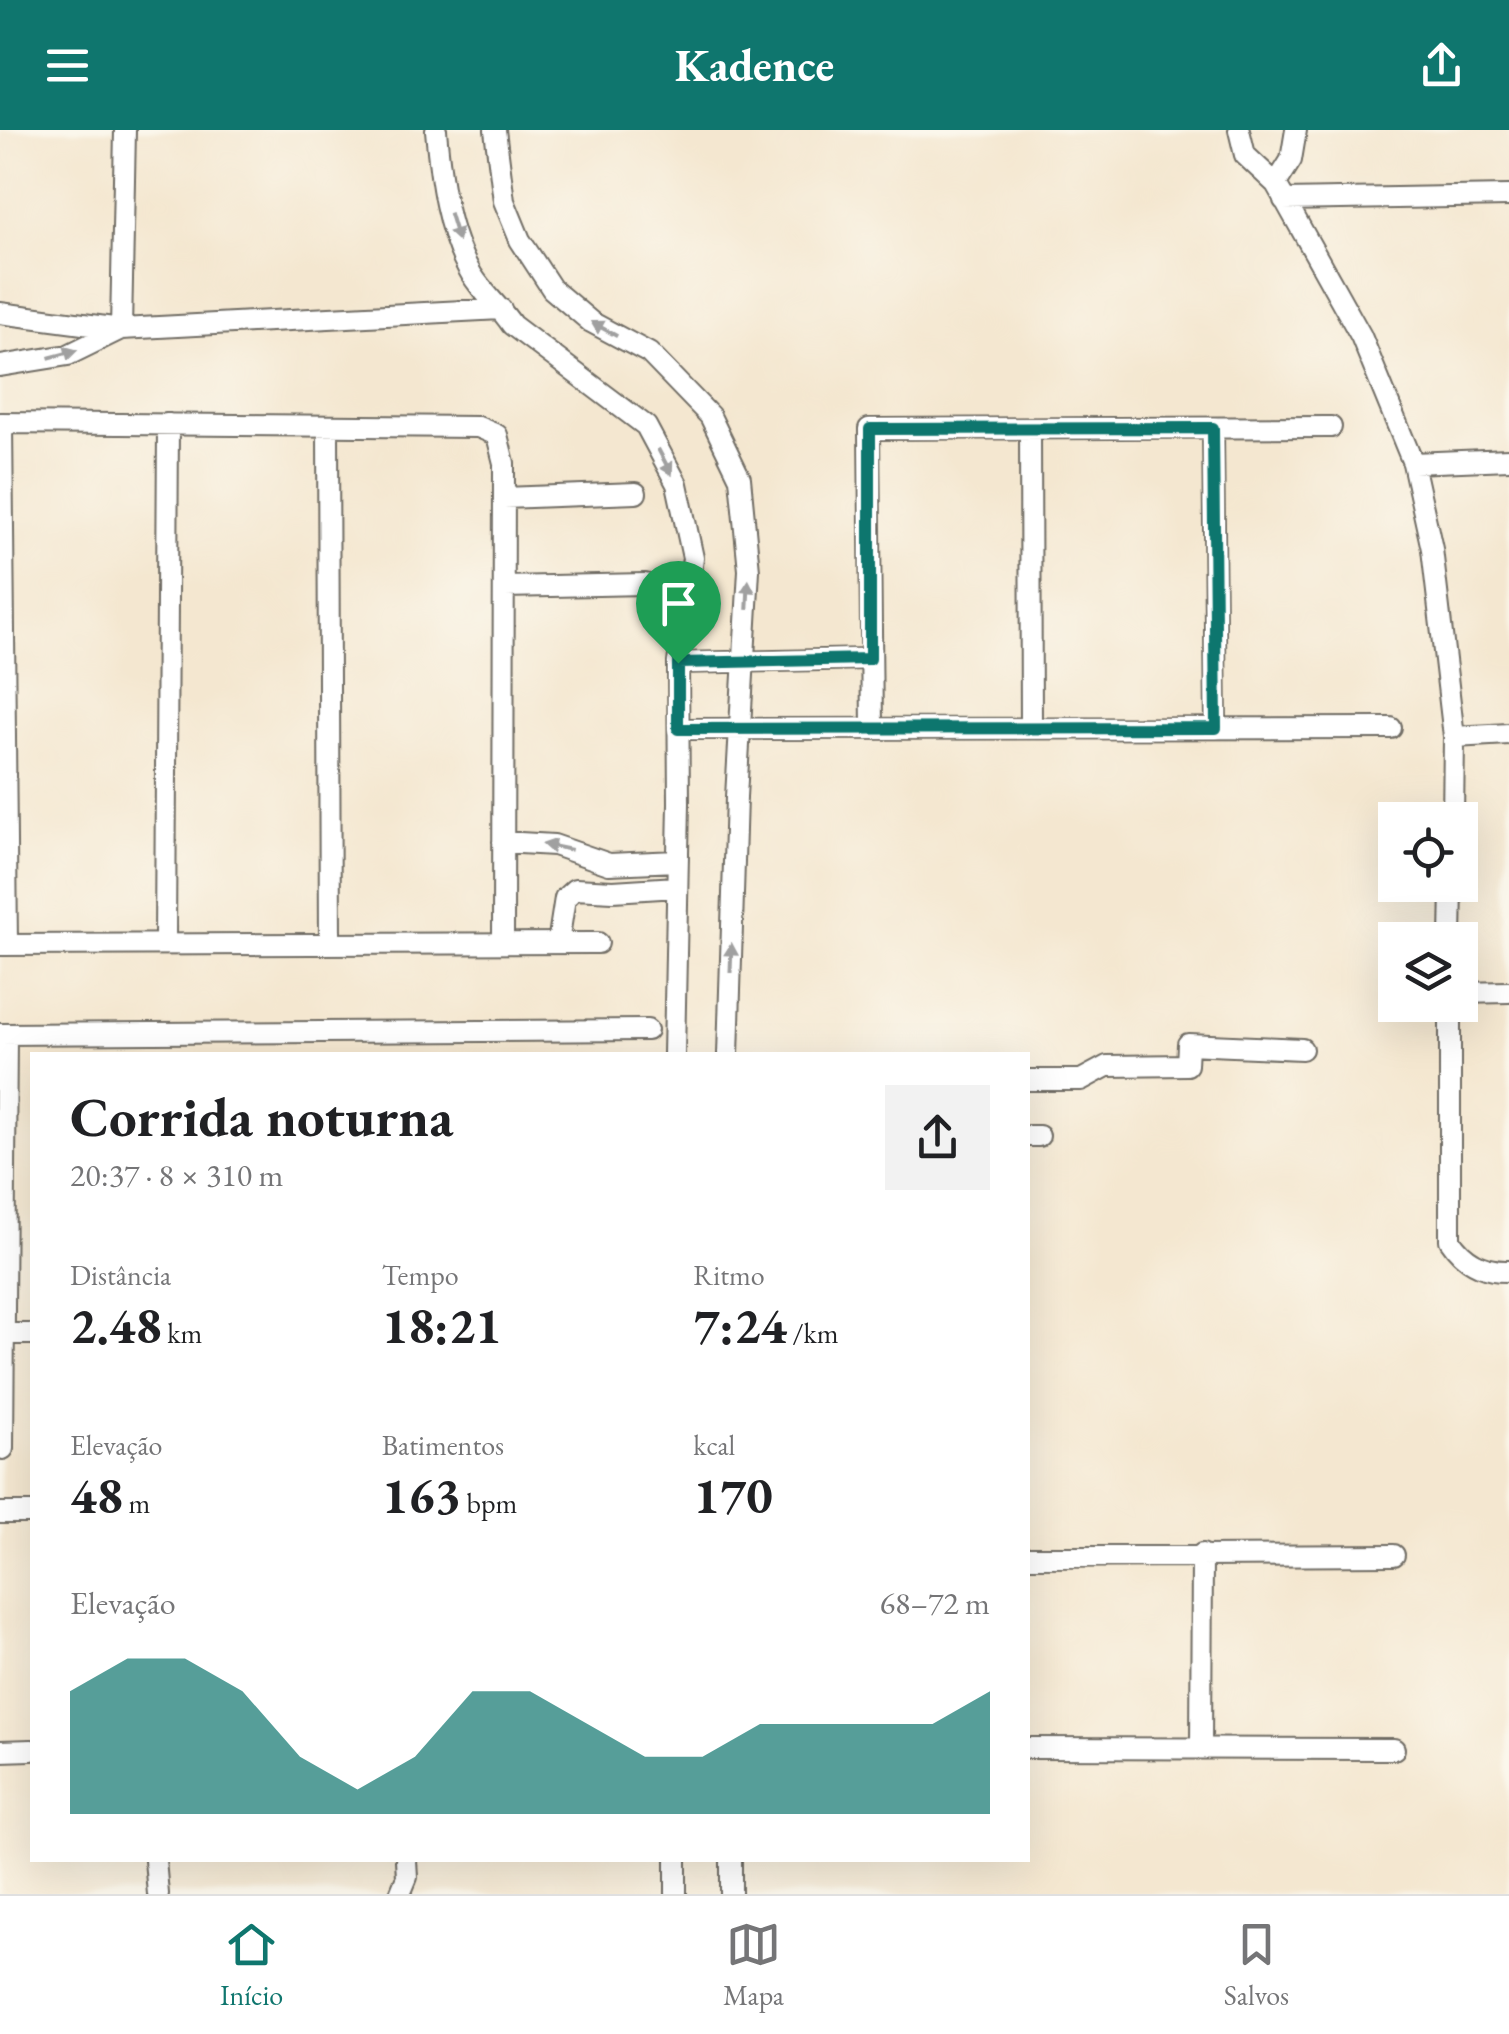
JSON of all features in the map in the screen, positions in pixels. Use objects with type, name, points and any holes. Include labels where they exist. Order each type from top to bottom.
[{"type":"lane","points":[[122,329],[125,130]]},
{"type":"lane","points":[[436,130],[444,194],[469,271],[486,296],[512,325],[646,426],[677,484],[694,558],[678,663],[674,1052]]},
{"type":"lane","points":[[495,130],[504,201],[520,240],[552,289],[590,322],[649,353],[710,416],[740,478],[750,570],[728,1052]]},
{"type":"lane","points":[[1239,130],[1245,155],[1280,192],[1361,336],[1413,462],[1432,549],[1454,737],[1453,802]]},
{"type":"lane","points":[[1280,192],[1296,130]]},
{"type":"lane","points":[[1280,192],[1509,196]]},
{"type":"lane","points":[[0,313],[122,329],[501,309]]},
{"type":"lane","points":[[0,366],[68,355],[122,329]]},
{"type":"lane","points":[[503,942],[504,462],[497,435],[478,427],[1,423],[4,945],[598,943]]},
{"type":"lane","points":[[165,943],[168,424]]},
{"type":"lane","points":[[328,426],[330,944]]},
{"type":"lane","points":[[872,728],[870,429],[1331,427]]},
{"type":"lane","points":[[1030,428],[1031,728]]},
{"type":"lane","points":[[1213,428],[1216,728]]},
{"type":"lane","points":[[1413,462],[1509,459]]},
{"type":"lane","points":[[504,498],[636,492]]},
{"type":"lane","points":[[504,587],[646,584]]},
{"type":"lane","points":[[678,663],[870,659]]},
{"type":"lane","points":[[678,729],[1391,728]]},
{"type":"lane","points":[[1454,737],[1509,734]]},
{"type":"lane","points":[[502,842],[554,845],[610,864],[677,861]]},
{"type":"lane","points":[[558,943],[565,898],[570,891],[677,888]]},
{"type":"lane","points":[[1478,993],[1509,992]]},
{"type":"lane","points":[[1450,1022],[1450,1240],[1474,1264],[1509,1271]]},
{"type":"lane","points":[[3,1449],[3,1034],[648,1030]]},
{"type":"lane","points":[[491,1031],[491,1052]]},
{"type":"lane","points":[[329,1032],[329,1052]]},
{"type":"lane","points":[[167,1033],[167,1052]]},
{"type":"lane","points":[[1030,1080],[1081,1080],[1107,1066],[1187,1065],[1188,1044],[1302,1049]]},
{"type":"lane","points":[[2,1334],[30,1334]]},
{"type":"lane","points":[[0,1513],[30,1514]]},
{"type":"lane","points":[[1201,1748],[1202,1554]]},
{"type":"lane","points":[[1030,1557],[1394,1555]]},
{"type":"lane","points":[[1030,1748],[1394,1748]]},
{"type":"lane","points":[[0,1751],[30,1750]]},
{"type":"lane","points":[[154,1862],[158,1894]]},
{"type":"lane","points":[[400,1894],[406,1862]]},
{"type":"lane","points":[[676,1862],[676,1894]]},
{"type":"lane","points":[[730,1862],[730,1894]]},
{"type":"route","points":[[1213,428],[1216,728],[678,729],[678,663],[870,659],[870,429],[1213,428]]}]
